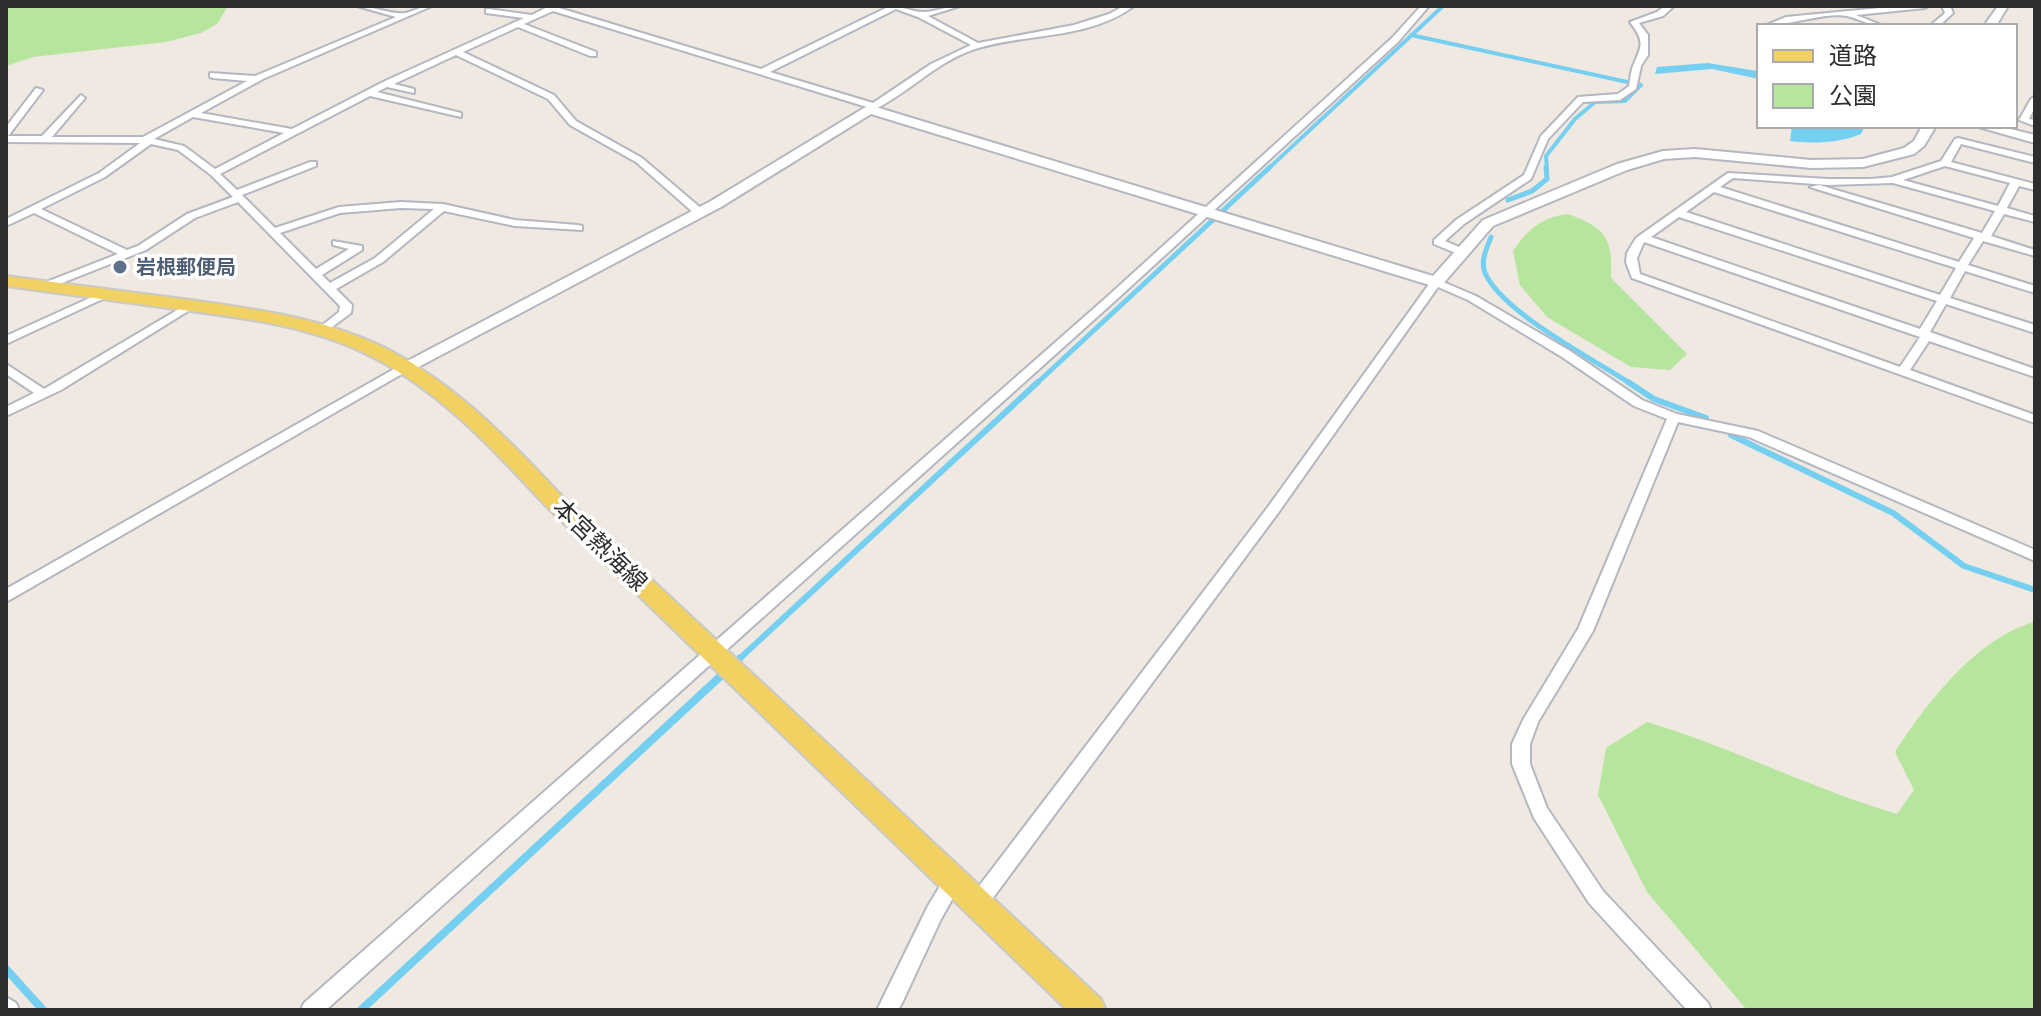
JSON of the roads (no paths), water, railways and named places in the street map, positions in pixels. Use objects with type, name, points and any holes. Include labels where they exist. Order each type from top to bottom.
[{"type":"main road","name":"本宮熱海線","points":[[6,281],[189,306],[321,331],[358,343],[403,368],[467,413],[501,444],[552,499],[1090,1010]]},
{"type":"street","points":[[361,6],[404,16]]},
{"type":"street","points":[[6,223],[102,175],[147,140],[255,79],[428,6]]},
{"type":"street","points":[[762,72],[896,6],[921,15],[978,46]]},
{"type":"street","points":[[921,15],[956,6]]},
{"type":"street","points":[[8,592],[403,368],[699,212],[978,46],[1110,19],[1130,6]]},
{"type":"street","points":[[311,1010],[1112,298],[1395,40],[1425,6]]},
{"type":"street","points":[[1462,252],[1438,242],[1460,222],[1528,177],[1544,138],[1581,99],[1620,97],[1630,91],[1637,66],[1644,55],[1644,35],[1634,22],[1660,14],[1670,6]]},
{"type":"street","points":[[1773,24],[1786,19],[1925,6]]},
{"type":"street","points":[[1936,24],[1949,13],[1946,6]]},
{"type":"street","points":[[1991,24],[2001,6]]},
{"type":"street","points":[[214,173],[386,84],[554,7],[1436,282],[1499,314],[1638,403],[1674,417],[1753,434],[2035,556]]},
{"type":"street","points":[[489,11],[532,17]]},
{"type":"street","points":[[1847,13],[1875,24]]},
{"type":"street","points":[[1786,19],[1800,24]]},
{"type":"street","points":[[518,24],[593,54]]},
{"type":"street","points":[[456,52],[551,97],[573,123],[639,160],[699,212]]},
{"type":"street","points":[[213,75],[255,79]]},
{"type":"street","points":[[386,84],[411,91]]},
{"type":"street","points":[[6,136],[39,90]]},
{"type":"street","points":[[369,93],[458,115]]},
{"type":"street","points":[[46,138],[81,98]]},
{"type":"street","points":[[2035,99],[2024,120],[2035,123]]},
{"type":"street","points":[[191,114],[293,132]]},
{"type":"street","points":[[977,904],[1273,510],[1436,282],[1488,223],[1508,212],[1649,159],[1695,153],[1811,164],[1863,163],[1909,151],[1919,143],[1928,128]]},
{"type":"street","points":[[1990,128],[2035,139]]},
{"type":"street","points":[[6,136],[147,140],[181,148],[238,196],[348,309],[321,331]]},
{"type":"street","points":[[1945,163],[1958,141],[2035,160]]},
{"type":"street","points":[[1893,180],[1945,163],[2035,187]]},
{"type":"street","points":[[45,286],[127,254],[157,240],[191,216],[313,164]]},
{"type":"street","points":[[2035,219],[1893,180],[1800,181],[1731,175],[1643,238],[1632,254],[1630,268],[1636,276],[2035,419]]},
{"type":"street","points":[[1800,181],[2035,253]]},
{"type":"street","points":[[1903,372],[1961,267],[2016,182]]},
{"type":"street","points":[[1713,188],[2035,290]]},
{"type":"street","points":[[1901,213],[1908,201]]},
{"type":"street","points":[[273,232],[339,210],[401,205],[443,207],[495,220],[578,228]]},
{"type":"street","points":[[329,288],[379,260],[443,207]]},
{"type":"street","points":[[35,210],[127,254]]},
{"type":"street","points":[[1678,213],[2035,329]]},
{"type":"street","points":[[1643,238],[2035,373]]},
{"type":"street","points":[[315,274],[358,248],[337,243]]},
{"type":"street","points":[[6,340],[105,294]]},
{"type":"street","points":[[6,412],[43,394],[189,306]]},
{"type":"street","points":[[6,368],[43,394]]},
{"type":"street","points":[[1674,417],[1585,631],[1531,720],[1521,744],[1521,764],[1540,812],[1596,897],[1701,1010]]},
{"type":"street","points":[[887,1010],[903,986],[940,899],[953,882]]},
{"type":"water","points":[[1708,63],[1757,71],[1757,79],[1712,69],[1655,74],[1657,67]]},
{"type":"water","points":[[1792,128],[1864,128],[1861,134],[1835,141],[1790,141]]},
{"type":"waterway","points":[[1412,35],[1443,6]]},
{"type":"waterway","points":[[1268,169],[1412,35]]},
{"type":"waterway","points":[[1412,35],[1641,85],[1625,101],[1595,102],[1575,119],[1546,156],[1547,169]]},
{"type":"waterway","points":[[1036,384],[1270,167]]},
{"type":"waterway","points":[[1508,200],[1532,191],[1547,179],[1546,167]]},
{"type":"waterway","points":[[1491,237],[1483,264],[1485,273],[1510,304],[1631,384]]},
{"type":"waterway","points":[[737,661],[1038,382]]},
{"type":"waterway","points":[[1628,382],[1654,399],[1706,418]]},
{"type":"waterway","points":[[1731,435],[1893,513],[1964,566],[2035,590]]},
{"type":"waterway","points":[[733,665],[737,661]]},
{"type":"waterway","points":[[361,1010],[725,672]]},
{"type":"waterway","points":[[6,969],[43,1010]]},
{"type":"place","name":"岩根郵便局","points":[[120,267]]}]
